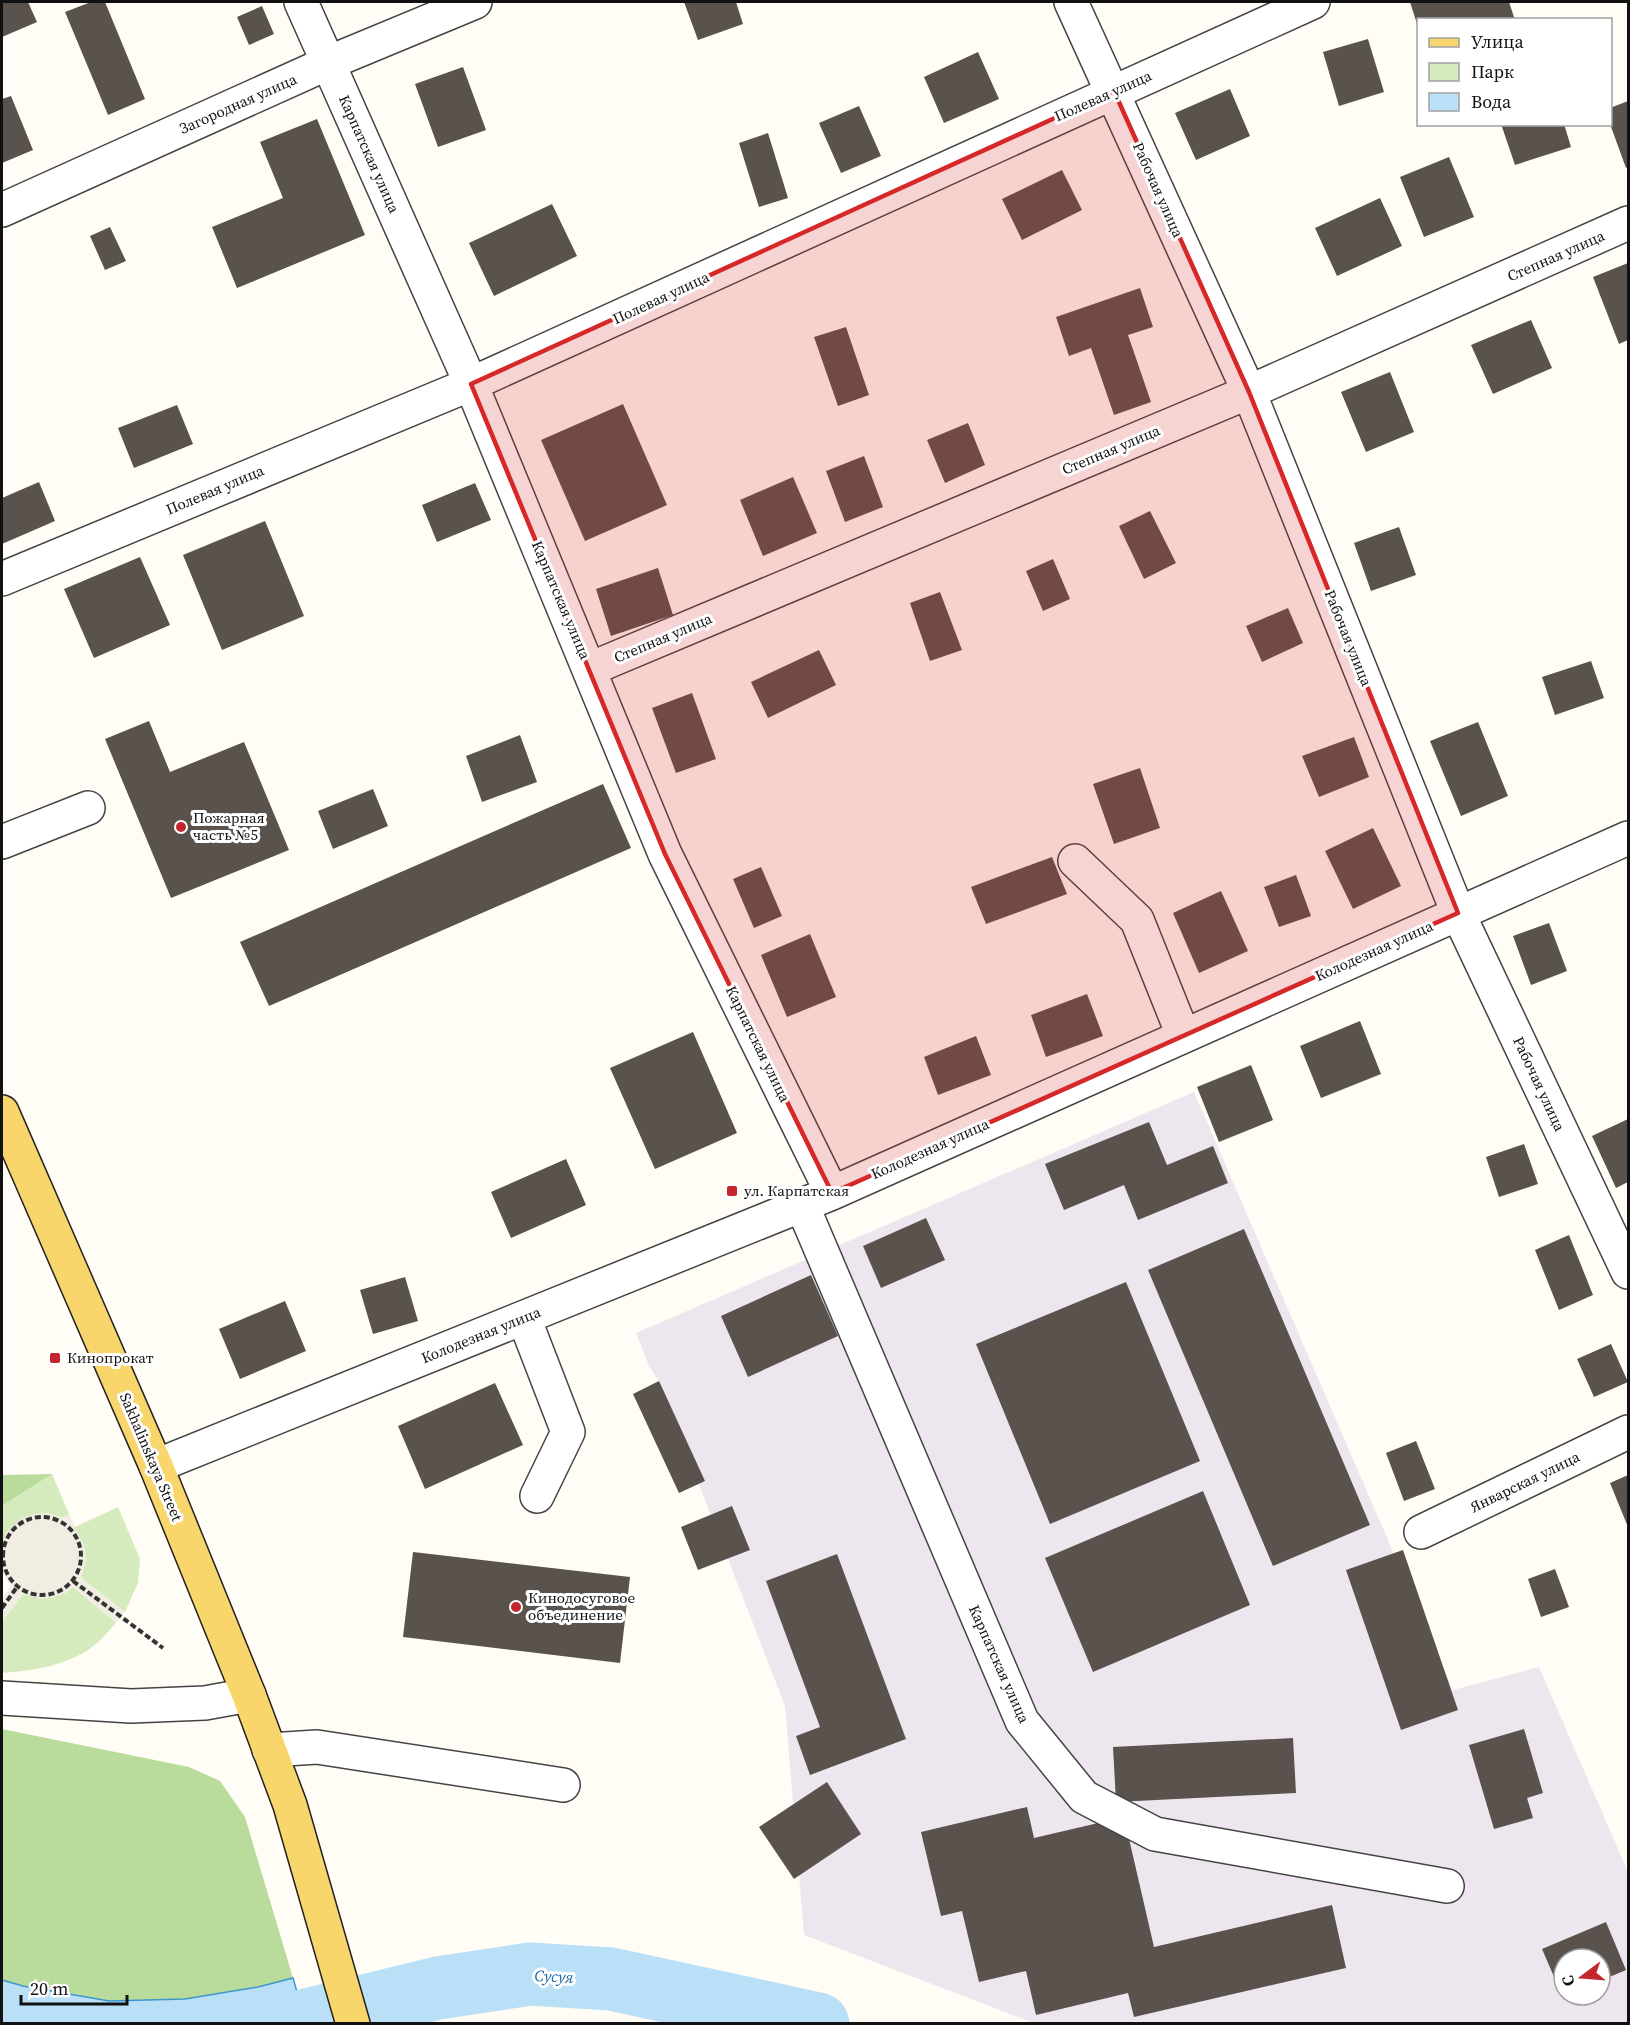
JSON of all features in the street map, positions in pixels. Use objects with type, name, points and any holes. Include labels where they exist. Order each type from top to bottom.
[{"type":"main road","name":"Sakhalinskaya Street","points":[[2,1112],[156,1466],[249,1695],[290,1805],[353,2024]]},
{"type":"street","name":"Карпатская улица","points":[[301,2],[471,384],[665,854],[832,1193]]},
{"type":"street","name":"Загородная улица","points":[[2,210],[328,63],[475,2]]},
{"type":"street","name":"Рабочая улица","points":[[1071,2],[1114,91],[1249,392],[1458,913],[1629,1272]]},
{"type":"street","name":"Полевая улица","points":[[2,579],[471,384],[1313,2]]},
{"type":"street","name":"Степная улица","points":[[590,669],[1249,392],[1629,223]]},
{"type":"street","points":[[2,842],[88,808]]},
{"type":"street","name":"Колодезная улица","points":[[156,1466],[832,1193],[1629,838]]},
{"type":"street","points":[[1075,861],[1137,920],[1183,1035]]},
{"type":"street","name":"Карпатская улица","points":[[802,1205],[1022,1721],[1084,1797],[1155,1834],[1448,1886]]},
{"type":"street","points":[[524,1318],[568,1432],[537,1496]]},
{"type":"street","name":"Январская улица","points":[[1421,1532],[1629,1432]]},
{"type":"street","points":[[2,1698],[131,1706],[205,1703],[249,1695]]},
{"type":"street","points":[[268,1750],[317,1747],[563,1785]]},
{"type":"path","points":[[38,1517],[51,1518],[63,1523],[73,1532],[79,1544],[81,1556],[79,1570],[73,1581],[63,1589],[40,1596],[17,1587],[9,1577],[4,1565],[3,1552],[14,1528],[38,1517]]},
{"type":"path","points":[[73,1581],[163,1648]]},
{"type":"path","points":[[2,1608],[17,1587]]},
{"type":"highlighted area","points":[[1114,91],[1249,392],[1458,913],[832,1193],[665,854],[471,384]]},
{"type":"shaded area","points":[[1194,1092],[1453,1690],[1539,1667],[1628,1872],[1628,2023],[1034,2023],[804,1935],[785,1706],[659,1381],[649,1366],[636,1333]]},
{"type":"shaded area","points":[[48,1513],[62,1518],[69,1514],[84,1544],[86,1560],[81,1578],[125,1612],[116,1623],[73,1587],[66,1593],[42,1599],[23,1594],[2,1622],[2,1599],[11,1586],[2,1572],[2,1545],[6,1533],[21,1519],[34,1514]]},
{"type":"green space","points":[[52,1474],[69,1514],[62,1518],[48,1513],[2,1545],[2,1506]]},
{"type":"green space","points":[[52,1474],[2,1506],[2,1475]]},
{"type":"green space","points":[[118,1507],[140,1559],[138,1583],[125,1612],[81,1578],[85,1552],[73,1528]]},
{"type":"green space","points":[[73,1587],[116,1623],[95,1645],[71,1659],[37,1669],[2,1673],[2,1622],[23,1594],[49,1597],[61,1594]]},
{"type":"green space","points":[[2,1729],[189,1767],[220,1781],[245,1817],[293,1978],[258,1987],[185,1999],[109,2001],[22,1986],[2,1980]]},
{"type":"water","points":[[293,1978],[306,2023],[2,2023],[2,1980],[23,1986],[109,2001],[185,1999],[258,1987]]},
{"type":"building","points":[[2,2],[28,2],[37,22],[2,37]]},
{"type":"building","points":[[91,2],[105,2],[145,99],[108,115],[65,12]]},
{"type":"building","points":[[684,2],[736,2],[743,24],[698,40]]},
{"type":"building","points":[[1410,2],[1509,2],[1514,18],[1417,18],[1417,24]]},
{"type":"building","points":[[262,6],[274,34],[249,45],[237,17]]},
{"type":"building","points":[[1368,39],[1384,92],[1339,106],[1323,52]]},
{"type":"building","points":[[978,52],[999,99],[944,123],[924,77]]},
{"type":"building","points":[[463,67],[486,130],[438,147],[415,84]]},
{"type":"building","points":[[1230,89],[1250,136],[1196,160],[1175,113]]},
{"type":"building","points":[[11,96],[33,150],[2,163],[2,99]]},
{"type":"building","points":[[1628,101],[1628,167],[1626,168],[1611,126],[1612,107]]},
{"type":"building","points":[[859,106],[881,156],[841,173],[819,123]]},
{"type":"building","points":[[317,119],[365,235],[237,288],[212,227],[283,198],[260,142]]},
{"type":"building","points":[[1502,126],[1565,126],[1571,147],[1515,165]]},
{"type":"building","points":[[768,133],[788,198],[759,207],[739,143]]},
{"type":"building","points":[[1449,157],[1474,217],[1424,237],[1400,177]]},
{"type":"building","points":[[1062,170],[1082,210],[1022,240],[1002,199]]},
{"type":"building","points":[[1380,198],[1402,246],[1337,276],[1315,228]]},
{"type":"building","points":[[552,204],[577,256],[494,296],[469,243]]},
{"type":"building","points":[[110,227],[126,261],[105,270],[90,236]]},
{"type":"building","points":[[1628,263],[1628,340],[1619,344],[1593,277]]},
{"type":"building","points":[[1140,288],[1153,327],[1128,335],[1151,402],[1114,415],[1091,348],[1069,356],[1056,317]]},
{"type":"building","points":[[1531,320],[1552,368],[1493,394],[1471,345]]},
{"type":"building","points":[[846,327],[869,395],[838,406],[814,337]]},
{"type":"building","points":[[1390,372],[1414,432],[1366,452],[1341,392]]},
{"type":"building","points":[[623,404],[667,505],[585,541],[541,440]]},
{"type":"building","points":[[177,405],[193,444],[134,468],[118,428]]},
{"type":"building","points":[[968,423],[985,465],[945,483],[927,440]]},
{"type":"building","points":[[864,456],[883,507],[845,522],[826,471]]},
{"type":"building","points":[[793,477],[817,533],[763,556],[740,500]]},
{"type":"building","points":[[39,482],[55,521],[2,544],[2,498]]},
{"type":"building","points":[[475,483],[491,520],[437,542],[422,505]]},
{"type":"building","points":[[1150,511],[1176,563],[1144,579],[1119,526]]},
{"type":"building","points":[[265,521],[304,616],[222,650],[183,555]]},
{"type":"building","points":[[1399,527],[1416,575],[1371,591],[1354,543]]},
{"type":"building","points":[[140,557],[170,625],[94,658],[64,589]]},
{"type":"building","points":[[1053,559],[1070,599],[1043,611],[1026,571]]},
{"type":"building","points":[[658,568],[673,615],[611,636],[596,589]]},
{"type":"building","points":[[940,592],[962,650],[930,661],[910,603]]},
{"type":"building","points":[[1288,608],[1303,643],[1262,662],[1246,626]]},
{"type":"building","points":[[819,650],[836,685],[768,718],[751,682]]},
{"type":"building","points":[[1591,661],[1604,698],[1555,715],[1542,677]]},
{"type":"building","points":[[692,693],[716,759],[676,773],[652,708]]},
{"type":"building","points":[[149,721],[170,772],[244,742],[289,850],[171,898],[105,739]]},
{"type":"building","points":[[1478,722],[1508,796],[1461,816],[1430,741]]},
{"type":"building","points":[[520,735],[537,782],[482,802],[466,756]]},
{"type":"building","points":[[1354,737],[1369,777],[1319,797],[1302,756]]},
{"type":"building","points":[[1140,768],[1160,828],[1114,844],[1093,784]]},
{"type":"building","points":[[603,784],[631,848],[269,1006],[240,942]]},
{"type":"building","points":[[373,789],[388,826],[333,849],[318,811]]},
{"type":"building","points":[[1373,828],[1401,886],[1353,909],[1325,851]]},
{"type":"building","points":[[1052,857],[1067,894],[986,924],[971,887]]},
{"type":"building","points":[[761,867],[782,916],[754,928],[733,879]]},
{"type":"building","points":[[1296,875],[1311,916],[1279,927],[1264,887]]},
{"type":"building","points":[[1221,891],[1248,951],[1199,973],[1173,913]]},
{"type":"building","points":[[1549,923],[1567,971],[1531,985],[1513,936]]},
{"type":"building","points":[[810,934],[836,997],[787,1017],[761,955]]},
{"type":"building","points":[[1087,994],[1103,1036],[1046,1057],[1031,1015]]},
{"type":"building","points":[[1360,1021],[1381,1074],[1321,1098],[1300,1046]]},
{"type":"building","points":[[693,1032],[737,1133],[655,1169],[610,1068]]},
{"type":"building","points":[[976,1036],[991,1075],[938,1095],[924,1057]]},
{"type":"building","points":[[1251,1065],[1273,1120],[1219,1142],[1197,1087]]},
{"type":"building","points":[[1628,1119],[1628,1182],[1616,1188],[1592,1136]]},
{"type":"building","points":[[1149,1122],[1167,1165],[1213,1146],[1228,1183],[1138,1220],[1124,1185],[1064,1210],[1045,1164]]},
{"type":"building","points":[[1524,1144],[1538,1184],[1499,1197],[1486,1157]]},
{"type":"building","points":[[566,1159],[586,1205],[511,1238],[491,1192]]},
{"type":"building","points":[[926,1218],[945,1260],[881,1288],[863,1246]]},
{"type":"building","points":[[1244,1229],[1370,1525],[1273,1566],[1148,1270]]},
{"type":"building","points":[[1569,1235],[1593,1295],[1559,1310],[1535,1250]]},
{"type":"building","points":[[811,1275],[838,1336],[748,1377],[721,1316]]},
{"type":"building","points":[[405,1277],[418,1321],[373,1334],[360,1290]]},
{"type":"building","points":[[1126,1282],[1200,1461],[1050,1524],[976,1344]]},
{"type":"building","points":[[285,1301],[306,1351],[240,1379],[219,1329]]},
{"type":"building","points":[[1611,1344],[1628,1382],[1594,1397],[1577,1359]]},
{"type":"building","points":[[659,1381],[705,1481],[679,1493],[633,1394]]},
{"type":"building","points":[[495,1383],[523,1445],[425,1489],[398,1426]]},
{"type":"building","points":[[1416,1441],[1435,1489],[1404,1501],[1386,1453]]},
{"type":"building","points":[[1628,1475],[1628,1527],[1610,1483]]},
{"type":"building","points":[[1203,1491],[1250,1605],[1093,1672],[1045,1558]]},
{"type":"building","points":[[732,1506],[750,1550],[698,1570],[681,1527]]},
{"type":"building","points":[[1403,1550],[1458,1710],[1401,1730],[1346,1570]]},
{"type":"building","name":"Кинодосуговое объединение","points":[[413,1552],[630,1577],[620,1663],[403,1637]]},
{"type":"building","points":[[837,1554],[906,1739],[810,1775],[796,1736],[820,1727],[766,1581]]},
{"type":"building","points":[[1555,1569],[1569,1607],[1541,1617],[1528,1579]]},
{"type":"building","points":[[1524,1729],[1543,1793],[1527,1798],[1533,1818],[1494,1829],[1469,1745]]},
{"type":"building","points":[[1293,1738],[1296,1793],[1116,1802],[1113,1747]]},
{"type":"building","points":[[827,1782],[861,1834],[794,1879],[759,1827]]},
{"type":"building","points":[[1027,1807],[1034,1838],[1124,1817],[1154,1947],[1332,1905],[1346,1968],[1134,2017],[1128,1993],[1036,2015],[1026,1971],[979,1982],[962,1911],[941,1916],[921,1832]]},
{"type":"building","points":[[1606,1922],[1626,1970],[1612,1976],[1612,1947],[1552,1947],[1552,1972],[1542,1949]]},
{"type":"waterway","name":"Сусуя","points":[[290,2024],[438,1988],[530,1974],[611,1979],[818,2024]]},
{"type":"place","name":"Пожарная часть №5","points":[[181,827]]},
{"type":"place","name":"ул. Карпатская","points":[[732,1191]]},
{"type":"place","name":"Кинопрокат","points":[[55,1358]]},
{"type":"place","name":"Кинодосуговое объединение","points":[[516,1607]]}]
